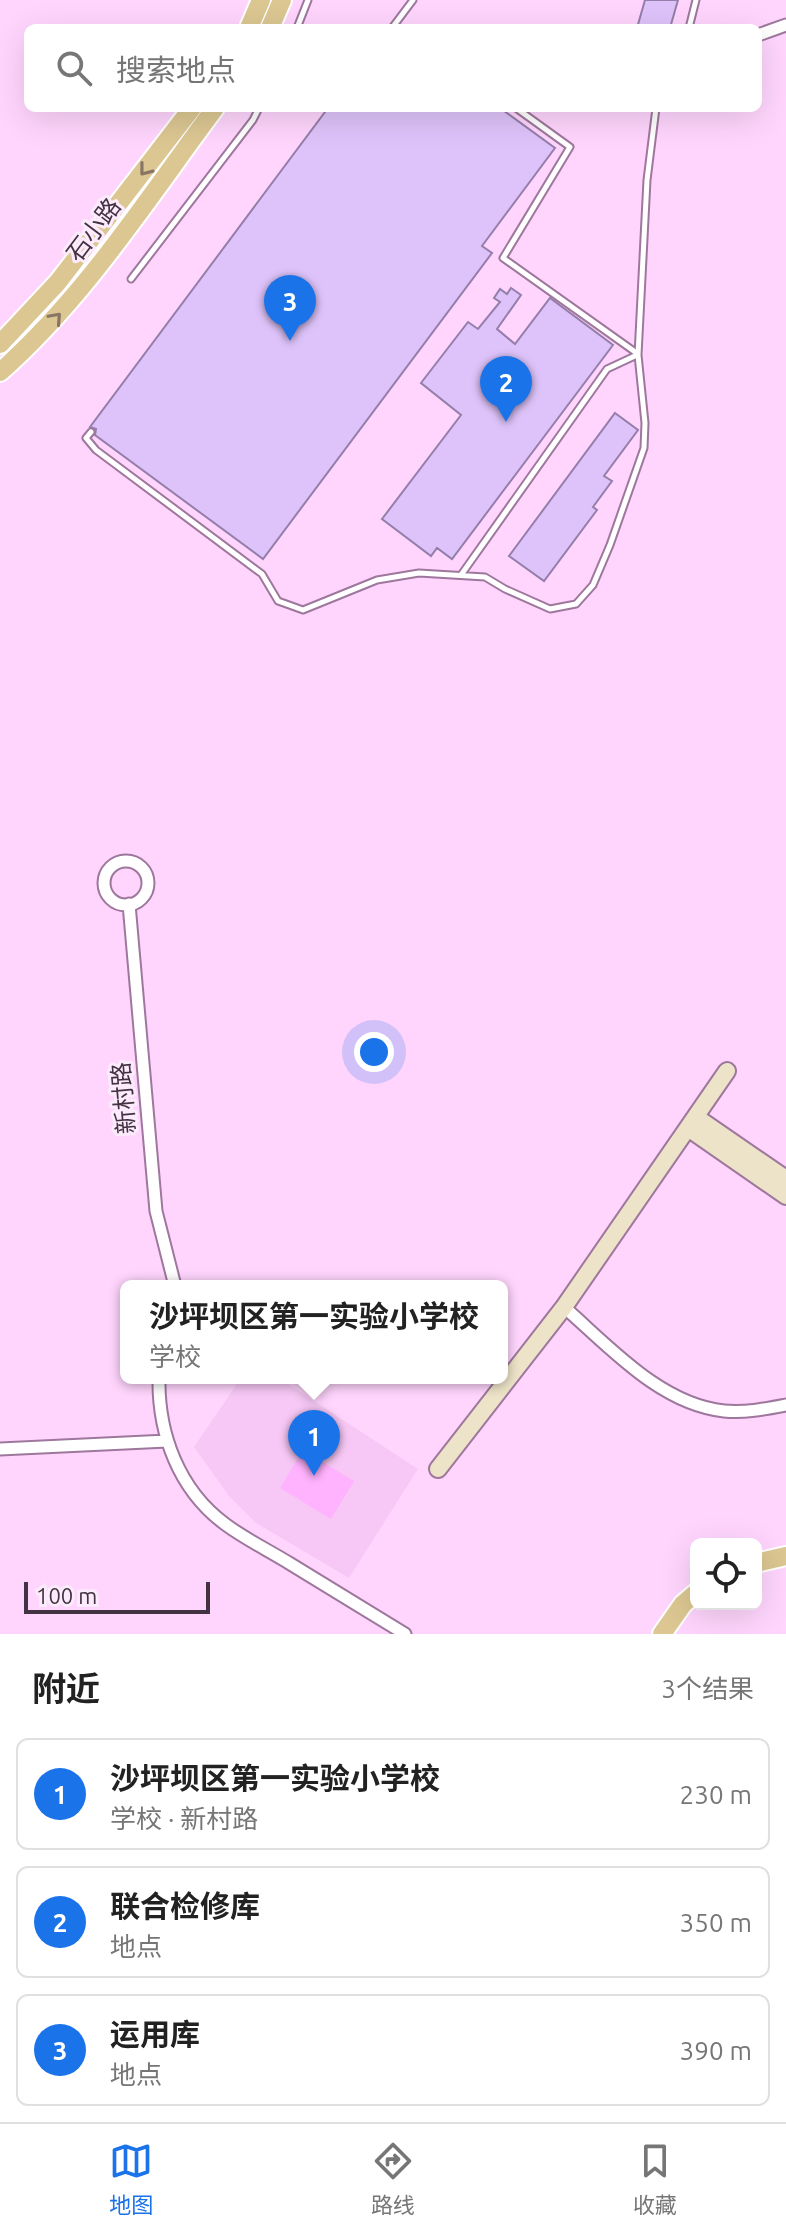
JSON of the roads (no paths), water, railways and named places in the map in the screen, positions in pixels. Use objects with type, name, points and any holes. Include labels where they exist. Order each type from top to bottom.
[{"type":"main road","points":[[251,24],[261,0]]},
{"type":"main road","points":[[272,24],[282,0]]},
{"type":"main road","name":"石小路","points":[[0,344],[58,282],[189,112]]},
{"type":"main road","name":"石小路","points":[[0,372],[75,296],[212,112]]},
{"type":"main road","points":[[762,1562],[786,1556]]},
{"type":"main road","points":[[762,1571],[786,1566]]},
{"type":"main road","points":[[662,1634],[690,1598]]},
{"type":"main road","points":[[673,1634],[694,1610]]},
{"type":"street","points":[[762,34],[786,25]]},
{"type":"street","name":"新村路","points":[[129,904],[156,1211],[173,1280]]},
{"type":"street","points":[[508,1379],[564,1307],[727,1071]]},
{"type":"street","points":[[692,1123],[786,1179]]},
{"type":"street","points":[[692,1123],[786,1196]]},
{"type":"street","points":[[564,1307],[644,1376],[669,1393],[723,1411],[753,1411],[786,1405]]},
{"type":"street","points":[[160,1384],[167,1441],[187,1485],[212,1514],[405,1634]]},
{"type":"street","points":[[438,1469],[504,1384]]},
{"type":"street","points":[[0,1449],[167,1441]]},
{"type":"lane","points":[[299,24],[308,0]]},
{"type":"lane","points":[[395,24],[413,0]]},
{"type":"lane","points":[[690,24],[696,0]]},
{"type":"lane","points":[[397,21],[401,24]]},
{"type":"lane","points":[[131,279],[257,112]]},
{"type":"lane","points":[[522,112],[570,147],[503,258],[638,355]]},
{"type":"lane","points":[[91,432],[86,438],[96,450],[262,574],[278,601],[303,610],[377,580],[419,573],[485,577],[550,609],[576,604],[593,585],[644,448],[645,423],[638,355],[647,180],[656,112]]},
{"type":"lane","points":[[461,575],[607,369],[638,355]]},
{"type":"place","name":"运用库","points":[[290,341]]},
{"type":"place","name":"联合检修库","points":[[506,422]]},
{"type":"place","name":"沙坪坝区第一实验小学校","points":[[314,1476]]}]
